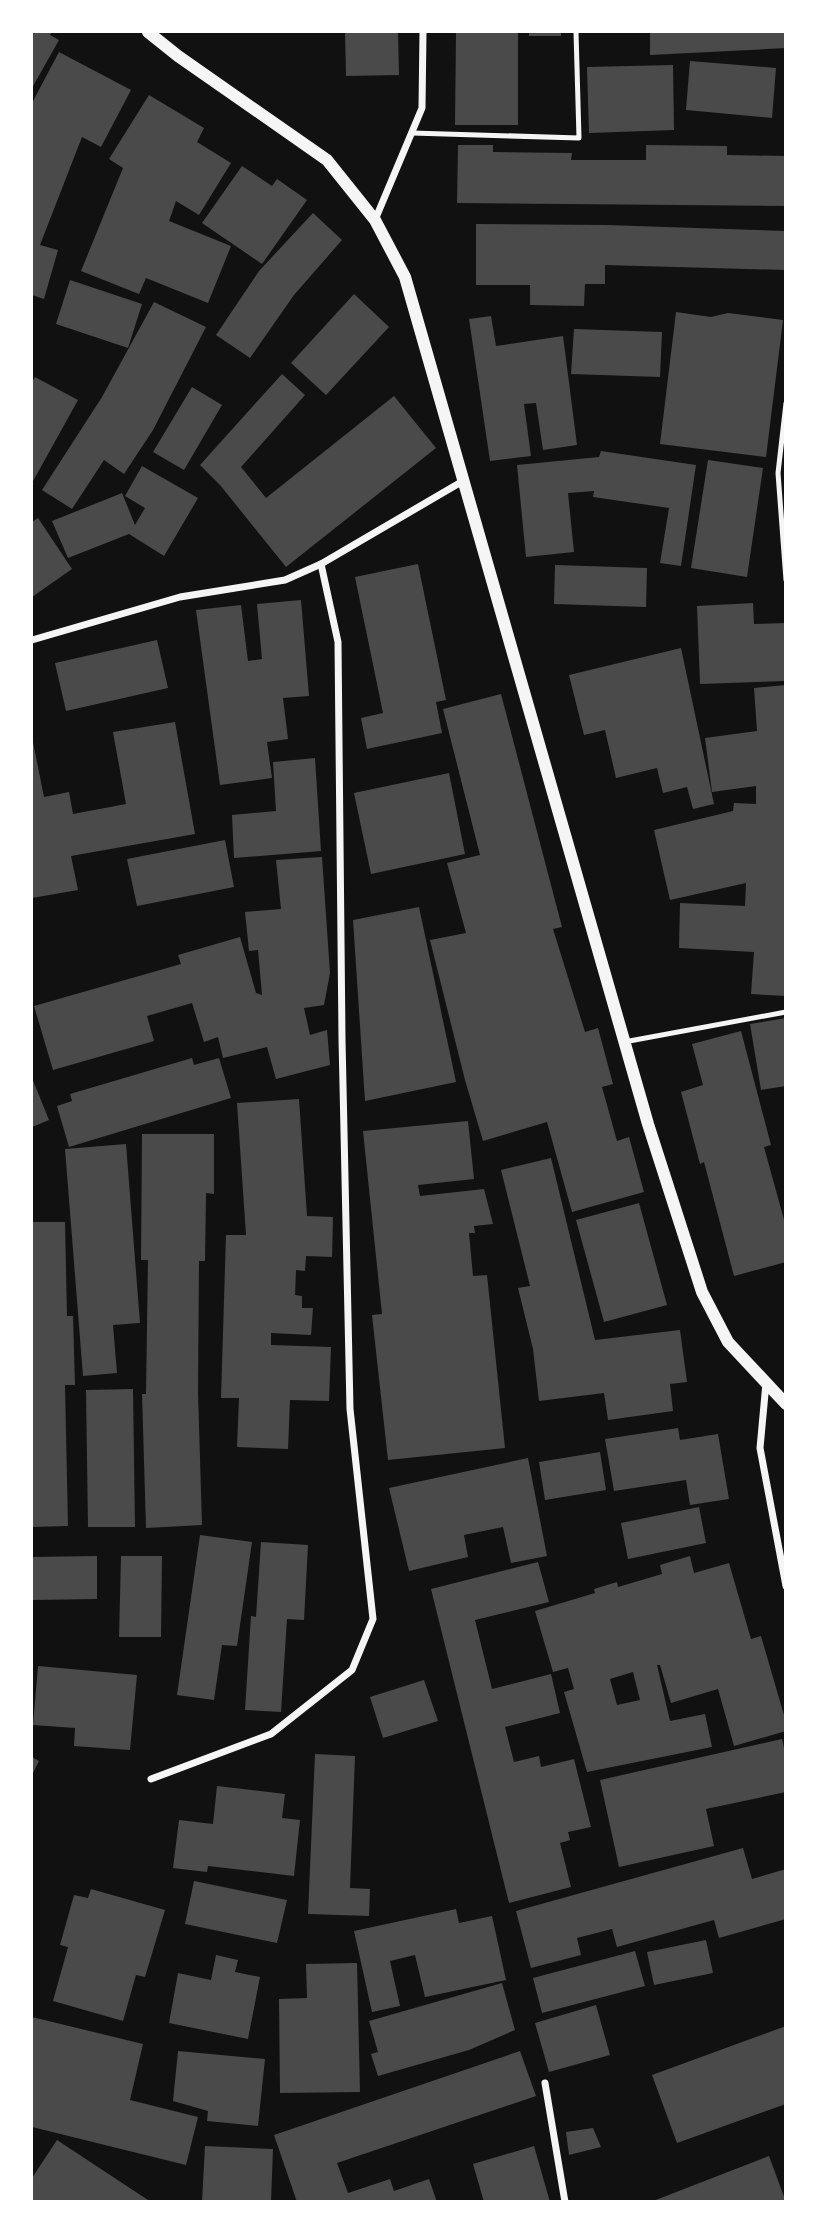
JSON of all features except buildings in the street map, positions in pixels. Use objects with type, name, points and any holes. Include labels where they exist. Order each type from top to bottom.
[{"type":"street","points":[[148,32],[327,160],[375,220],[405,277],[624,1042],[702,1292],[728,1342],[786,1404]]},
{"type":"street","points":[[375,220],[422,108],[423,32]]},
{"type":"street","points":[[32,640],[180,597],[285,580],[321,564],[463,481]]},
{"type":"street","points":[[151,1779],[271,1734],[352,1670],[373,1619],[350,1409],[342,1039],[338,642],[321,564]]},
{"type":"street","points":[[766,1382],[760,1448],[786,1586]]},
{"type":"street","points":[[545,2084],[565,2202]]},
{"type":"lane","points":[[412,133],[579,138],[576,32]]},
{"type":"lane","points":[[786,403],[778,473],[786,580]]},
{"type":"lane","points":[[624,1042],[786,1012]]}]
